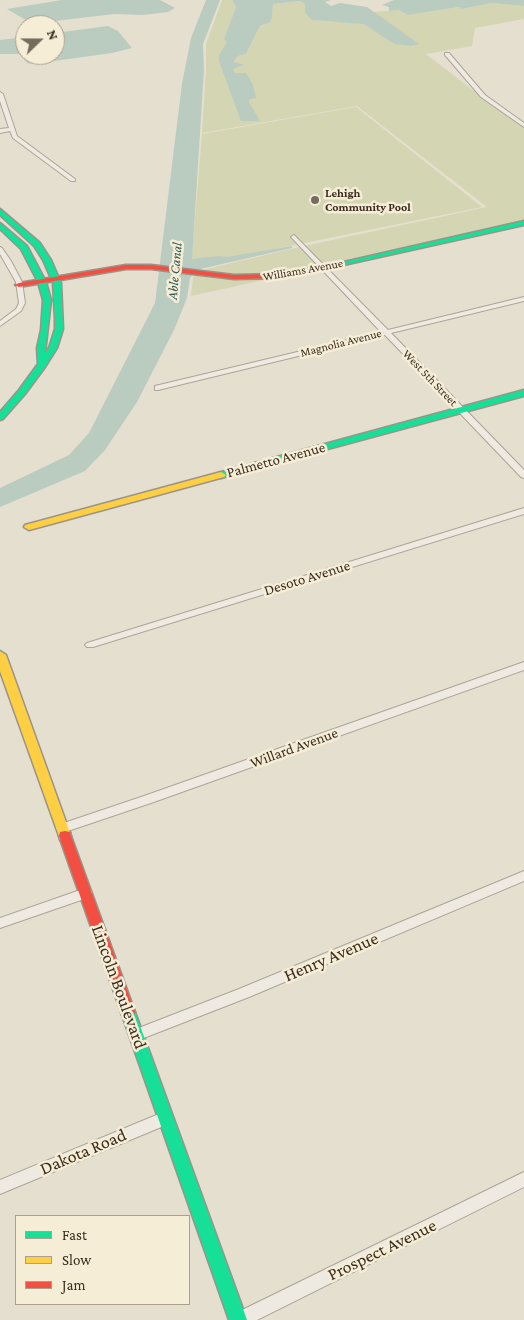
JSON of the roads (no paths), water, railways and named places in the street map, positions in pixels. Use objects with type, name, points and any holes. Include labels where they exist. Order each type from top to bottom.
[{"type":"street","points":[[447,54],[483,96],[524,125]]},
{"type":"street","points":[[0,94],[17,140],[73,180]]},
{"type":"street","points":[[0,131],[12,128]]},
{"type":"street","points":[[0,211],[37,245],[47,260],[56,280],[59,329],[53,348],[42,365],[0,418]]},
{"type":"street","name":"Williams Avenue","points":[[19,285],[116,268],[151,267],[261,278],[282,276],[524,223]]},
{"type":"street","points":[[0,225],[24,248],[42,282],[47,300],[45,330],[41,348],[42,365]]},
{"type":"street","name":"West 5th Street","points":[[294,237],[524,475]]},
{"type":"street","points":[[0,249],[19,285],[21,306],[15,314],[0,324]]},
{"type":"street","name":"Magnolia Avenue","points":[[158,388],[524,299]]},
{"type":"street","name":"Palmetto Avenue","points":[[29,527],[524,393]]},
{"type":"street","name":"Desoto Avenue","points":[[90,645],[524,511]]},
{"type":"street","name":"Lincoln Boulevard","points":[[0,655],[239,1320]]},
{"type":"street","name":"Willard Avenue","points":[[62,828],[147,800],[524,666]]},
{"type":"street","name":"Henry Avenue","points":[[136,1035],[244,993],[524,876]]},
{"type":"street","points":[[0,924],[86,893]]},
{"type":"street","name":"Dakota Road","points":[[0,1187],[166,1118]]},
{"type":"street","name":"Prospect Avenue","points":[[239,1320],[524,1179]]},
{"type":"water","points":[[62,0],[160,0],[175,8],[168,12],[143,15],[114,14],[65,20],[65,15],[17,15],[7,9]]},
{"type":"water","name":"Able Canal","points":[[206,0],[220,0],[203,44],[204,70],[192,259],[227,257],[292,246],[292,248],[196,270],[190,278],[187,298],[174,330],[137,402],[105,450],[85,471],[0,507],[0,488],[69,455],[89,433],[155,303],[182,84],[191,38]]},
{"type":"water","points":[[232,0],[331,0],[325,2],[331,6],[340,3],[367,7],[419,44],[411,46],[395,44],[363,24],[312,20],[305,13],[305,4],[300,1],[273,4],[270,22],[260,26],[246,54],[238,56],[234,62],[244,65],[233,69],[235,73],[246,73],[253,85],[256,98],[250,99],[249,102],[260,121],[241,121],[219,61],[219,55],[227,42],[224,39],[236,7]]},
{"type":"water","points":[[394,0],[524,0],[524,6],[492,3],[462,9],[459,7],[408,15],[399,10],[389,11],[389,7],[382,5]]},
{"type":"water","points":[[108,26],[118,31],[132,48],[112,53],[65,59],[65,32]]},
{"type":"water","points":[[15,38],[15,54],[0,54],[0,40]]},
{"type":"place","name":"Lehigh Community Pool","points":[[315,200]]}]
